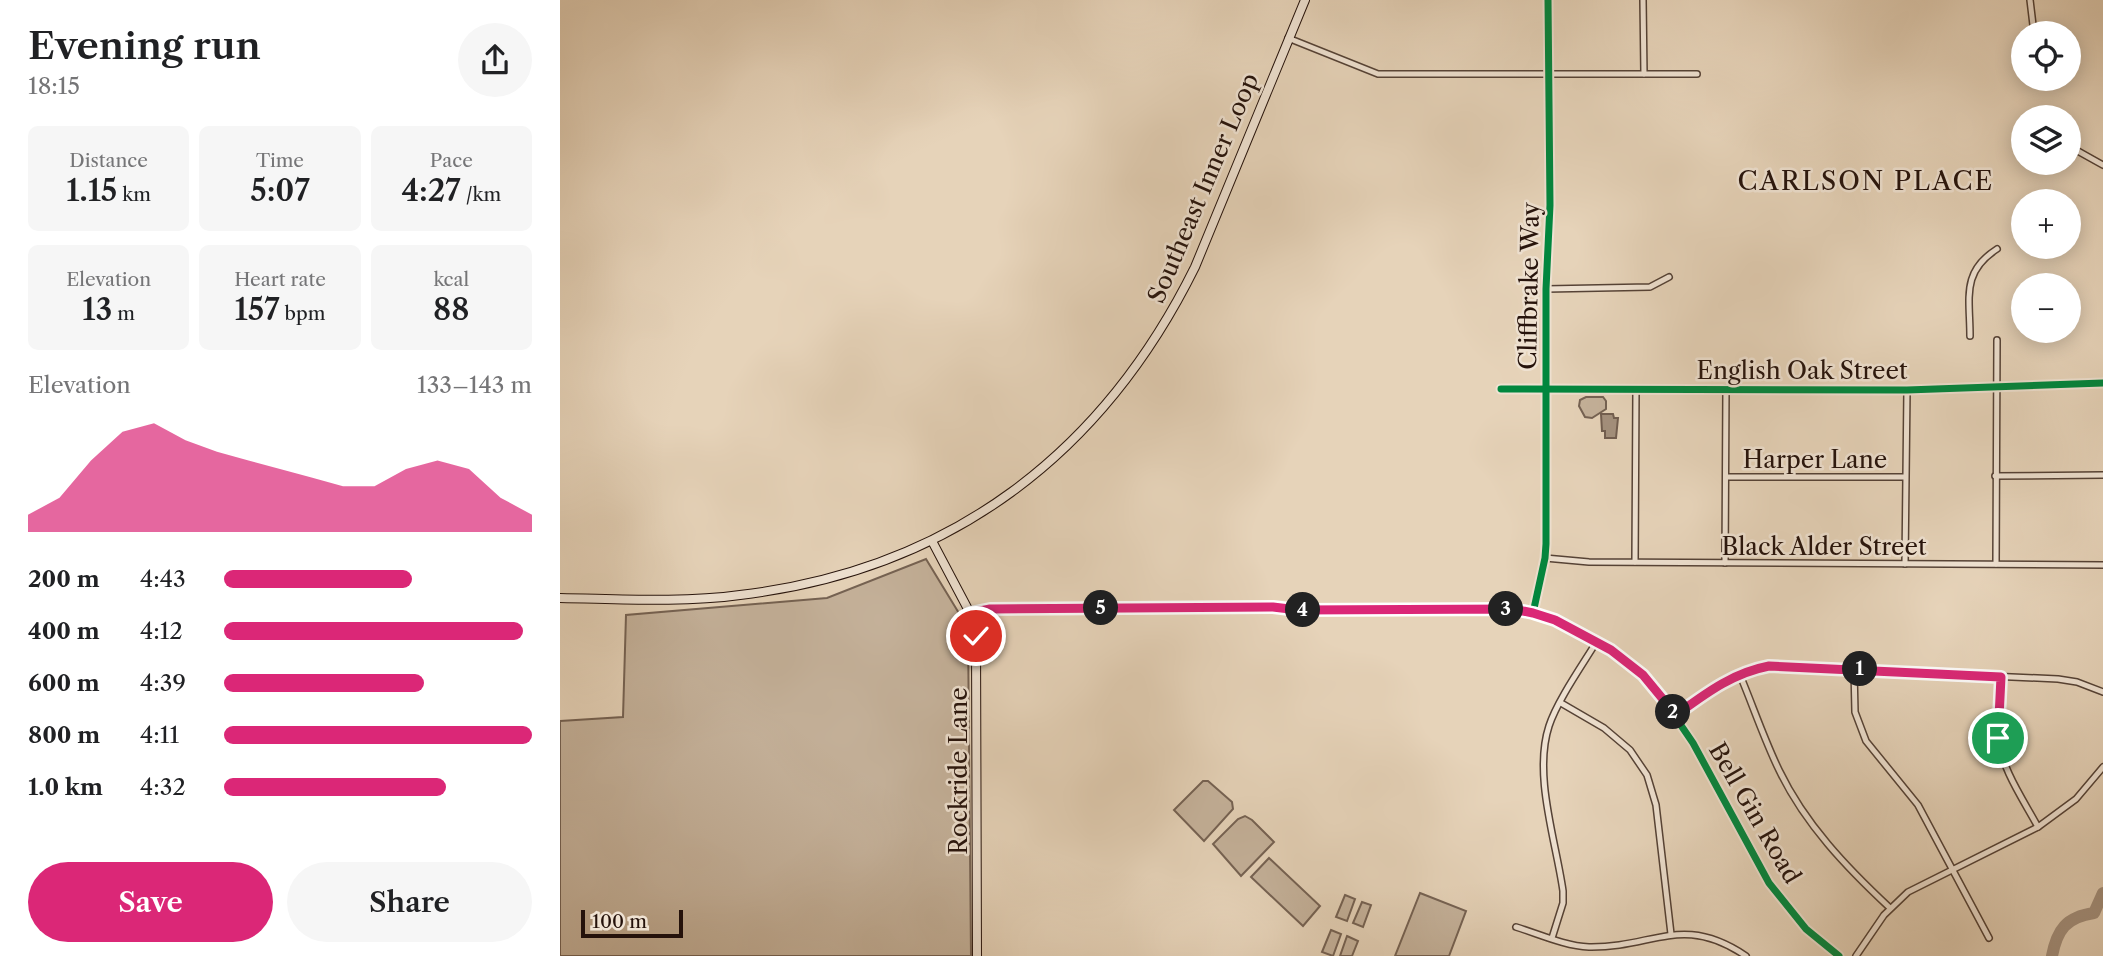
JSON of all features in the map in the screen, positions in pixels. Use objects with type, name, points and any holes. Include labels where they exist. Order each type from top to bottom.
[{"type":"main road","name":"Southeast Inner Loop","points":[[560,598],[700,599],[778,590],[845,575],[932,541],[999,501],[1042,468],[1079,434],[1128,379],[1154,341],[1195,267],[1305,0]]},
{"type":"main road","name":"Rockride Lane","points":[[932,541],[970,613],[977,651],[977,956]]},
{"type":"street","name":"Cliffbrake Way","points":[[1533,613],[1545,558],[1546,289],[1550,205],[1548,0]]},
{"type":"street","points":[[1643,0],[1644,74]]},
{"type":"street","points":[[2029,0],[2032,21]]},
{"type":"street","points":[[1288,38],[1378,74],[1697,74]]},
{"type":"street","points":[[2081,153],[2103,165]]},
{"type":"street","points":[[1970,336],[1971,278],[1980,261],[1997,249]]},
{"type":"street","points":[[1546,289],[1650,288],[1669,277]]},
{"type":"street","points":[[1996,565],[1997,340]]},
{"type":"street","name":"English Oak Street","points":[[1501,389],[1907,390],[2103,383]]},
{"type":"street","points":[[1635,562],[1636,388]]},
{"type":"street","points":[[1725,563],[1726,388]]},
{"type":"street","points":[[1905,564],[1907,390]]},
{"type":"street","points":[[1995,476],[2103,475]]},
{"type":"street","name":"Harper Lane","points":[[1726,477],[1905,477]]},
{"type":"street","name":"Black Alder Street","points":[[1545,558],[1589,562],[2103,565]]},
{"type":"street","name":"Bell Gin Road","points":[[970,613],[990,609],[1070,608],[1513,609],[1555,620],[1597,641],[1643,675],[1676,715],[1693,743],[1769,883],[1806,929],[1839,956]]},
{"type":"street","points":[[1552,938],[1561,910],[1563,891],[1544,769],[1546,738],[1561,703],[1597,641]]},
{"type":"street","points":[[1676,715],[1715,687],[1740,675],[1769,666],[2058,679],[2077,682],[2103,692]]},
{"type":"street","points":[[1854,669],[1855,712],[1866,741],[1918,805],[1989,938]]},
{"type":"street","points":[[1740,675],[1780,772],[1800,805],[1835,853],[1890,908]]},
{"type":"street","points":[[2001,677],[1998,723],[2001,753],[2038,827]]},
{"type":"street","points":[[1561,703],[1604,728],[1630,750],[1647,775],[1656,805],[1671,934]]},
{"type":"street","points":[[1856,956],[1890,908],[1908,892],[2038,827],[2076,799],[2103,767]]},
{"type":"street","points":[[1516,927],[1571,944],[1601,947],[1671,934],[1701,936],[1715,939],[1746,956]]},
{"type":"shaded area","points":[[1586,397],[1603,397],[1606,409],[1592,418],[1585,417],[1579,406],[1580,400]]},
{"type":"shaded area","points":[[1601,414],[1613,414],[1614,418],[1618,418],[1616,438],[1605,438]]},
{"type":"shaded area","points":[[926,559],[968,628],[971,956],[560,956],[560,721],[623,717],[626,615],[827,598]]},
{"type":"shaded area","points":[[1203,781],[1208,781],[1232,802],[1233,809],[1204,841],[1174,810]]},
{"type":"shaded area","points":[[1245,816],[1274,842],[1241,876],[1213,844],[1238,819]]},
{"type":"shaded area","points":[[1269,858],[1320,906],[1303,926],[1251,877]]},
{"type":"shaded area","points":[[1420,893],[1466,911],[1449,956],[1395,956]]},
{"type":"shaded area","points":[[1345,895],[1355,899],[1347,921],[1336,917]]},
{"type":"shaded area","points":[[1362,902],[1371,905],[1363,927],[1353,923]]},
{"type":"shaded area","points":[[1331,930],[1341,934],[1333,956],[1322,952]]},
{"type":"shaded area","points":[[1347,936],[1358,941],[1352,956],[1340,956]]},
{"type":"waterway","points":[[2052,956],[2064,926],[2076,918],[2094,913],[2103,893]]},
{"type":"cycle path","points":[[1533,613],[1546,544],[1546,289],[1550,205],[1548,0]]},
{"type":"cycle path","points":[[1501,389],[1907,390],[2103,383]]},
{"type":"cycle path","points":[[970,613],[990,609],[1513,609],[1555,620],[1597,641],[1643,675],[1661,696],[1693,743],[1769,883],[1806,929],[1839,956]]},
{"type":"district","name":"CARLSON PLACE","points":[[1866,181]]},
{"type":"route","points":[[976,636],[970,613],[990,609],[1513,609],[1555,620],[1611,650],[1643,675],[1676,715],[1728,679],[1769,666],[2001,677],[1998,738]]}]
